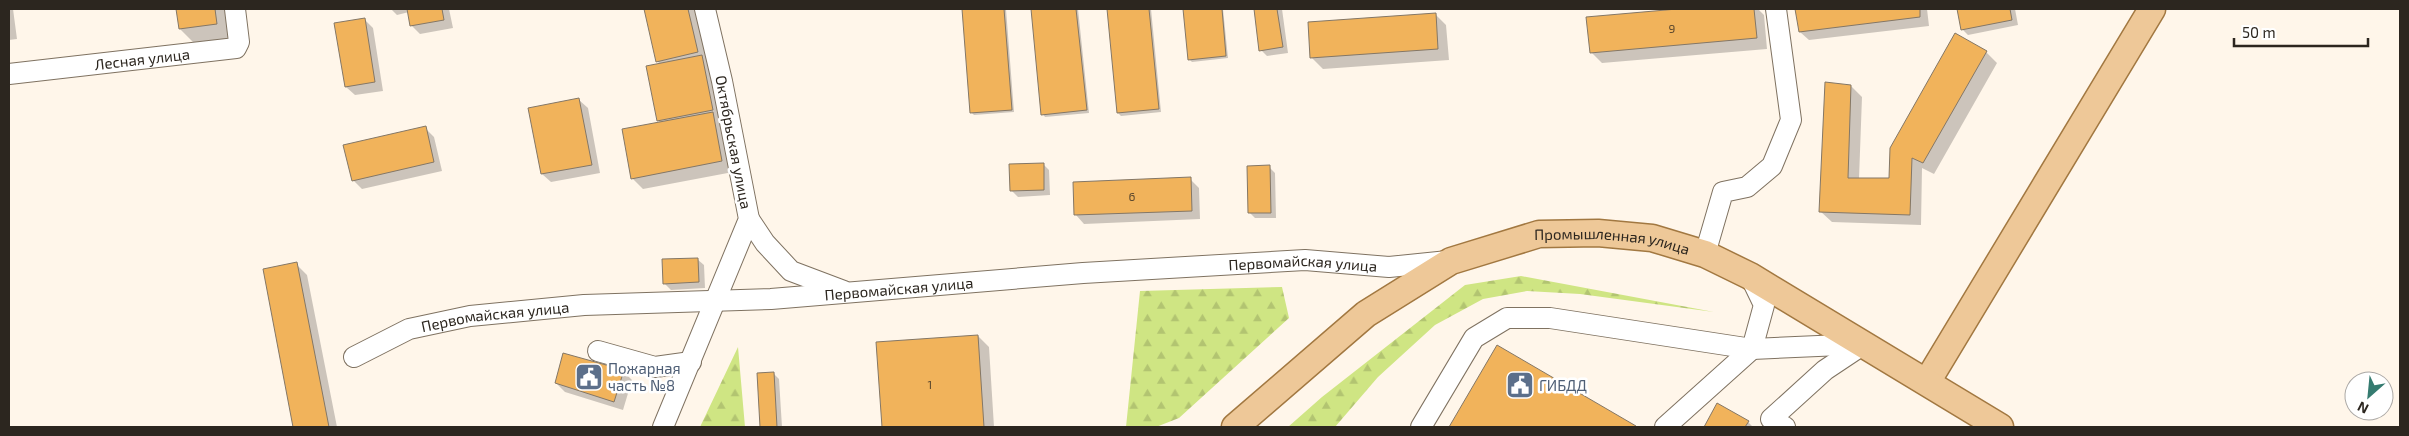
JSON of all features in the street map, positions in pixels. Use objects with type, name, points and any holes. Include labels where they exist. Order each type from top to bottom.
[{"type":"main road","points":[[1927,382],[2152,9]]},
{"type":"main road","name":"Промышленная улица","points":[[1235,427],[1366,314],[1451,261],[1539,234],[1598,233],[1652,238],[1705,254],[1750,276],[1999,427]]},
{"type":"street","name":"Лесная улица","points":[[9,74],[236,48],[239,42],[235,9]]},
{"type":"street","name":"Октябрьская улица","points":[[663,427],[749,219],[722,81],[705,9]]},
{"type":"street","points":[[1705,254],[1723,192],[1747,187],[1772,166],[1791,120],[1776,9]]},
{"type":"street","points":[[749,219],[765,243],[791,271],[848,293]]},
{"type":"street","name":"Первомайская улица","points":[[354,357],[409,329],[470,316],[584,305],[771,299],[1084,273],[1296,261],[1389,267],[1451,261]]},
{"type":"street","points":[[1665,427],[1752,349],[1764,305],[1750,276]]},
{"type":"street","points":[[1422,427],[1474,338],[1506,318],[1550,318],[1752,349],[1864,344]]},
{"type":"street","points":[[1774,425],[1826,370],[1864,344]]},
{"type":"street","points":[[598,351],[655,367],[691,362]]},
{"type":"green space","points":[[1521,276],[1714,312],[1580,294],[1527,291],[1483,299],[1435,325],[1378,377],[1335,427],[1288,427],[1322,397],[1465,285]]},
{"type":"green space","points":[[1282,287],[1289,318],[1179,418],[1156,427],[1126,427],[1140,291]]},
{"type":"green space","points":[[738,347],[745,427],[700,427]]},
{"type":"building","points":[[176,9],[215,9],[217,24],[179,29]]},
{"type":"building","points":[[407,9],[442,9],[444,20],[410,26]]},
{"type":"building","points":[[644,9],[688,9],[698,52],[656,62]]},
{"type":"building","points":[[962,9],[1004,9],[1012,110],[970,113]]},
{"type":"building","points":[[1031,9],[1076,9],[1087,110],[1041,115]]},
{"type":"building","points":[[1107,9],[1149,9],[1159,109],[1117,113]]},
{"type":"building","points":[[1183,9],[1222,9],[1226,56],[1188,60]]},
{"type":"building","points":[[1254,9],[1277,9],[1283,47],[1259,51]]},
{"type":"building","points":[[1677,9],[1754,9],[1757,38],[1590,53],[1586,17]]},
{"type":"building","points":[[1795,9],[1920,9],[1920,17],[1799,32]]},
{"type":"building","points":[[1957,9],[2010,9],[2012,20],[1961,30]]},
{"type":"building","points":[[1436,13],[1438,49],[1310,58],[1308,22]]},
{"type":"building","points":[[365,18],[375,82],[345,87],[334,23]]},
{"type":"building","points":[[1955,33],[1987,51],[1923,163],[1912,158],[1910,215],[1819,212],[1825,82],[1851,85],[1848,178],[1889,178],[1890,148]]},
{"type":"building","points":[[702,55],[713,110],[657,121],[646,66]]},
{"type":"building","points":[[579,98],[592,165],[541,174],[528,108]]},
{"type":"building","points":[[713,112],[722,161],[631,179],[622,129]]},
{"type":"building","points":[[426,126],[434,162],[352,181],[343,145]]},
{"type":"building","points":[[1044,163],[1044,190],[1010,191],[1009,164]]},
{"type":"building","points":[[1270,165],[1271,213],[1248,213],[1247,166]]},
{"type":"building","points":[[1191,177],[1192,211],[1074,215],[1073,182]]},
{"type":"building","points":[[698,258],[699,282],[663,284],[662,259]]},
{"type":"building","points":[[297,262],[329,427],[293,427],[263,269]]},
{"type":"building","points":[[978,335],[984,427],[882,427],[876,342]]},
{"type":"building","name":"ГИБДД","points":[[1497,345],[1636,426],[1449,427]]},
{"type":"building","name":"Пожарная часть №8","points":[[563,353],[624,370],[614,402],[555,383]]},
{"type":"building","points":[[774,372],[777,427],[760,427],[757,373]]},
{"type":"building","points":[[1717,403],[1749,421],[1745,427],[1704,427]]},
{"type":"place","name":"Пожарная часть №8","points":[[589,377]]},
{"type":"place","name":"ГИБДД","points":[[1520,385]]}]
